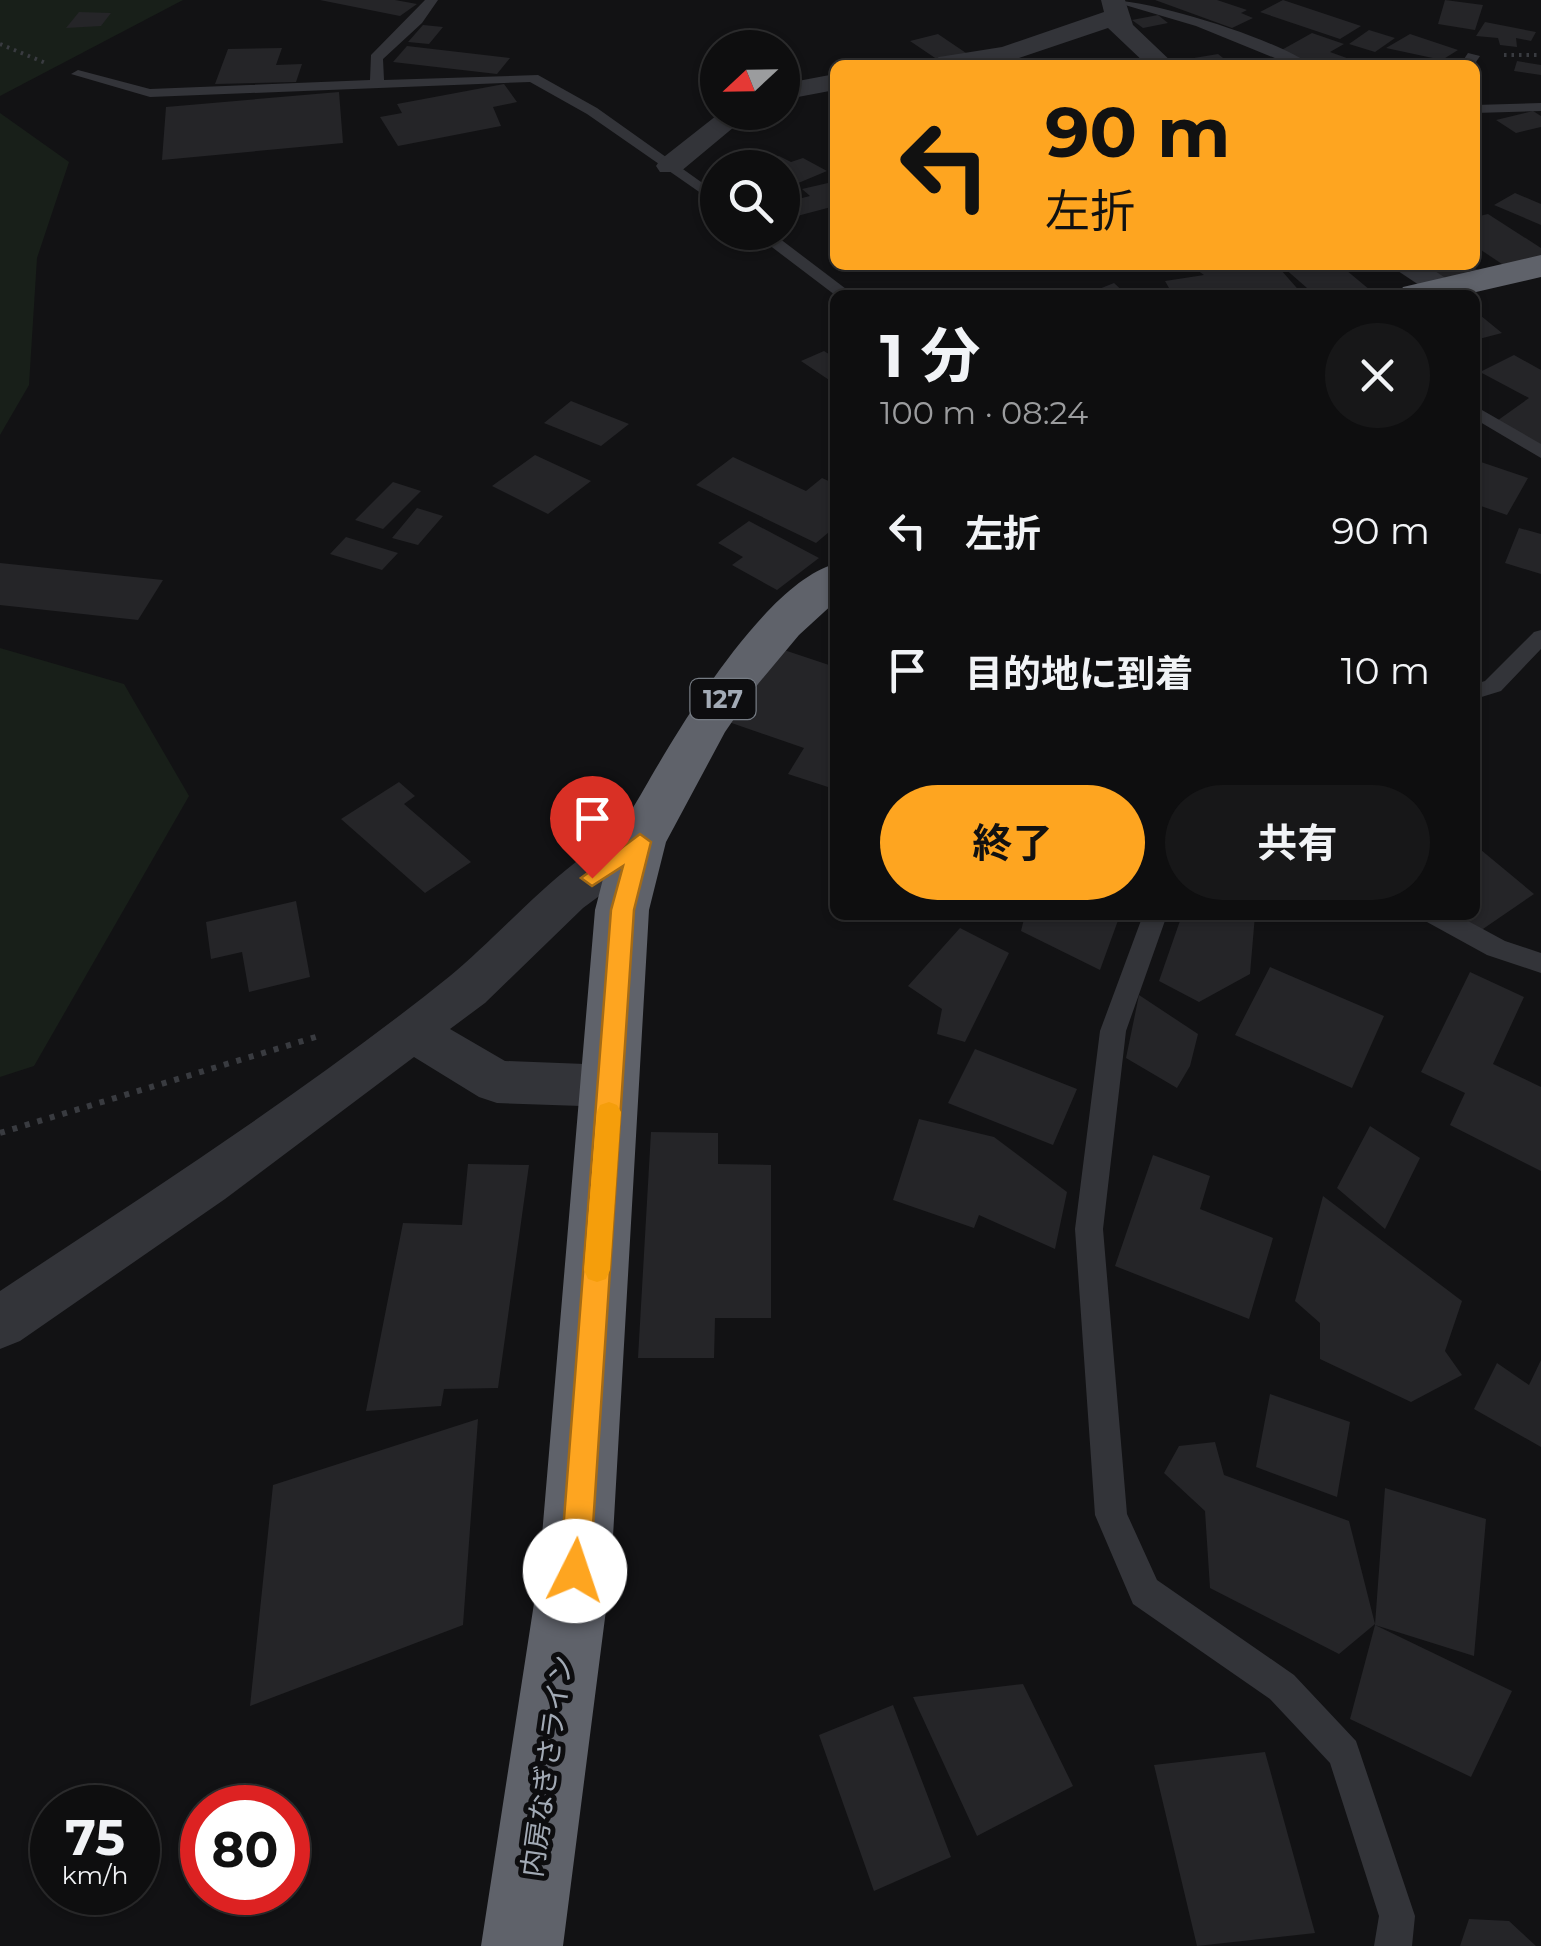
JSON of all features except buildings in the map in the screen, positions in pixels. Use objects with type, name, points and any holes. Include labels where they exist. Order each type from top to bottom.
[{"type":"highway","points":[[1439,290],[1541,266]]},
{"type":"highway","name":"内房なぎさライン","points":[[522,1946],[575,1571],[622,910],[640,842],[704,725],[783,624],[830,582]]},
{"type":"street","points":[[970,60],[1007,54],[1115,5],[1120,28],[1156,60]]},
{"type":"street","points":[[800,89],[830,83]]},
{"type":"street","points":[[670,166],[716,130]]},
{"type":"street","points":[[1409,270],[1429,290]]},
{"type":"street","points":[[0,1323],[206,1183],[468,989],[567,896],[640,842]]},
{"type":"street","points":[[412,1030],[498,1082],[611,1086]]},
{"type":"lane","points":[[377,82],[376,58],[432,0]]},
{"type":"lane","points":[[1115,5],[1201,23],[1292,60]]},
{"type":"lane","points":[[78,74],[150,94],[533,78],[592,111],[700,188]]},
{"type":"lane","points":[[1480,108],[1541,107]]},
{"type":"lane","points":[[785,250],[839,290]]},
{"type":"lane","points":[[1480,413],[1541,452]]},
{"type":"lane","points":[[1480,690],[1493,686],[1541,637]]},
{"type":"lane","points":[[1153,920],[1113,1031],[1089,1229],[1112,1515],[1144,1592],[1282,1686],[1344,1753],[1397,1916],[1393,1946]]},
{"type":"lane","points":[[1445,920],[1496,948],[1541,963]]},
{"type":"path","points":[[0,44],[78,74]]},
{"type":"path","points":[[0,1133],[324,1034]]},
{"type":"shaded area","points":[[0,0],[183,0],[0,96]]},
{"type":"shaded area","points":[[0,113],[69,162],[37,258],[29,385],[0,435]]},
{"type":"shaded area","points":[[0,648],[124,684],[189,796],[34,1066],[0,1077]]},
{"type":"slow traffic","points":[[597,1270],[609,1112]]},
{"type":"route","points":[[575,1571],[622,910],[640,842],[592,878]]}]
